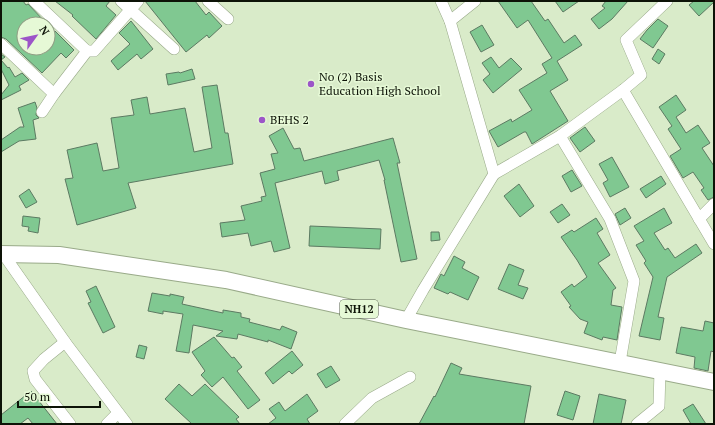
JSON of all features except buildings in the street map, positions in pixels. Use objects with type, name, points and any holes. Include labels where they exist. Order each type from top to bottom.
[{"type":"highway","name":"NH12","points":[[2,255],[59,255],[226,280],[406,320],[714,382]]},
{"type":"street","points":[[34,1],[87,51],[94,51],[134,5]]},
{"type":"street","points":[[121,1],[134,5],[174,49]]},
{"type":"street","points":[[208,1],[228,19]]},
{"type":"street","points":[[441,1],[450,20],[494,174]]},
{"type":"street","points":[[450,20],[475,1]]},
{"type":"street","points":[[406,320],[494,174],[560,136],[623,90],[640,75],[626,40],[667,1]]},
{"type":"street","points":[[1,44],[54,94]]},
{"type":"street","points":[[42,112],[87,51]]},
{"type":"street","points":[[623,90],[714,244]]},
{"type":"street","points":[[560,136],[610,218],[634,281],[620,362]]},
{"type":"street","points":[[699,219],[714,204]]},
{"type":"street","points":[[2,255],[127,424]]},
{"type":"street","points":[[65,342],[44,359],[33,371],[35,379],[70,424]]},
{"type":"street","points":[[637,424],[659,406],[660,370]]},
{"type":"street","points":[[345,424],[372,398],[410,377]]},
{"type":"street","points":[[107,424],[118,413]]},
{"type":"place","name":"No (2) Basis Education High School","points":[[311,84]]},
{"type":"place","name":"BEHS 2","points":[[262,120]]}]
